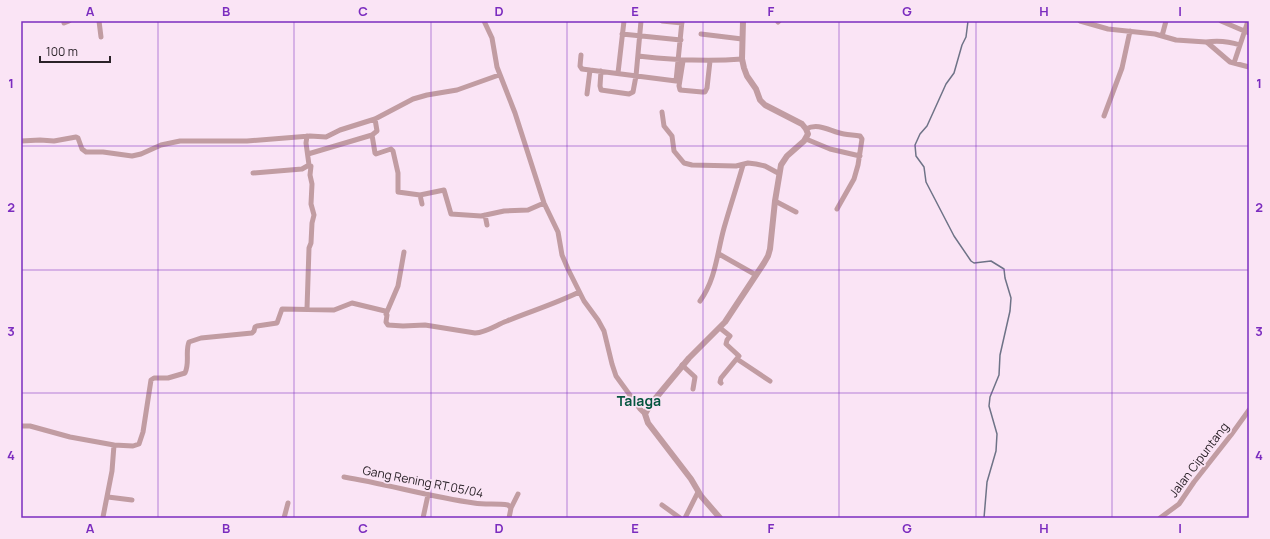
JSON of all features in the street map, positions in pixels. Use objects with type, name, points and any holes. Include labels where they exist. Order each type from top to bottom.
[{"type":"street","points":[[99,21],[100,37]]},
{"type":"street","points":[[484,21],[492,38],[494,58],[499,75],[513,108],[544,202],[556,227],[564,258],[579,292],[604,331],[616,376],[645,414],[646,421],[691,480],[698,492],[720,518]]},
{"type":"street","points":[[618,73],[624,21]]},
{"type":"street","points":[[601,72],[601,90],[632,94],[634,92],[641,21]]},
{"type":"street","points":[[662,21],[682,22],[681,61],[678,81],[680,90],[705,92],[707,88],[710,61]]},
{"type":"street","points":[[645,414],[650,405],[682,365],[720,328],[735,308],[767,258],[769,252],[778,173],[784,159],[806,139],[808,134],[806,129],[799,122],[763,104],[756,89],[745,72],[742,59],[743,21]]},
{"type":"street","points":[[1080,21],[1108,29],[1162,36],[1176,40],[1206,42],[1228,41],[1240,45]]},
{"type":"street","points":[[1162,36],[1166,21]]},
{"type":"street","points":[[1221,21],[1247,32]]},
{"type":"street","points":[[1234,64],[1240,45],[1247,32],[1248,21]]},
{"type":"street","points":[[1104,116],[1123,63],[1130,31]]},
{"type":"street","points":[[622,34],[681,40]]},
{"type":"street","points":[[701,34],[742,39]]},
{"type":"street","points":[[1206,42],[1225,59],[1234,64],[1249,67]]},
{"type":"street","points":[[581,55],[580,66],[582,69],[678,81]]},
{"type":"street","points":[[638,56],[681,61],[742,59]]},
{"type":"street","points":[[587,94],[590,70]]},
{"type":"street","points":[[21,141],[54,141],[76,137],[78,138],[82,149],[86,152],[132,156],[141,154],[161,145],[180,141],[247,141],[307,136],[326,137],[340,130],[374,119],[414,99],[427,95],[457,90],[499,75]]},
{"type":"street","points":[[662,112],[664,126],[671,134],[674,151],[682,161],[692,165],[736,166],[756,164],[765,166],[778,173]]},
{"type":"street","points":[[308,154],[372,135],[377,131],[374,119]]},
{"type":"street","points":[[806,129],[810,127],[818,127],[845,135],[860,136],[862,139],[860,156],[854,179],[838,209]]},
{"type":"street","points":[[372,135],[376,154],[391,149],[393,151],[398,173],[398,192],[420,195],[444,190],[451,214],[476,216],[504,211],[528,210],[544,202]]},
{"type":"street","points":[[307,136],[306,141],[309,165],[311,166],[310,175],[312,184],[312,209],[314,215],[309,248],[307,309]]},
{"type":"street","points":[[806,139],[830,149],[860,156]]},
{"type":"street","points":[[253,173],[302,169],[309,165]]},
{"type":"street","points":[[700,301],[710,284],[724,228],[743,165]]},
{"type":"street","points":[[420,195],[422,204]]},
{"type":"street","points":[[774,201],[796,212]]},
{"type":"street","points":[[485,215],[487,225]]},
{"type":"street","points":[[404,252],[398,286],[386,314],[386,322],[388,325],[425,325],[479,333],[507,320],[555,303],[579,292]]},
{"type":"street","points":[[718,254],[756,275]]},
{"type":"street","points":[[21,426],[30,426],[70,437],[114,445],[133,446],[139,444],[143,432],[151,380],[154,378],[168,378],[185,373],[187,369],[187,346],[189,342],[201,338],[252,333],[257,326],[277,323],[282,309],[334,310],[352,303],[381,310],[386,314]]},
{"type":"street","points":[[720,328],[729,335],[726,344],[739,354],[737,359],[721,378],[721,383]]},
{"type":"street","points":[[737,359],[770,381]]},
{"type":"street","points":[[682,365],[695,377],[692,389]]},
{"type":"street","name":"Jalan Cipuntang","points":[[1160,518],[1176,507],[1182,500],[1219,448],[1231,435],[1249,410]]},
{"type":"street","points":[[104,517],[112,471],[114,445]]},
{"type":"street","name":"Gang Rening RT.05/04","points":[[344,477],[475,504],[506,504],[509,505],[510,508]]},
{"type":"street","points":[[685,518],[698,492]]},
{"type":"street","points":[[509,518],[510,508],[518,494]]},
{"type":"street","points":[[423,518],[428,495]]},
{"type":"street","points":[[108,497],[132,500]]},
{"type":"street","points":[[284,518],[288,503]]},
{"type":"street","points":[[662,505],[680,518]]},
{"type":"waterway","points":[[968,21],[966,37],[962,45],[954,73],[946,84],[927,126],[920,134],[915,145],[916,156],[924,167],[926,182],[954,236],[971,261],[974,263],[991,261],[1004,269],[1011,298],[1010,311],[1000,355],[999,375],[990,397],[989,406],[997,434],[996,451],[987,482],[984,518]]},
{"type":"district","name":"Talaga","points":[[639,401]]}]
